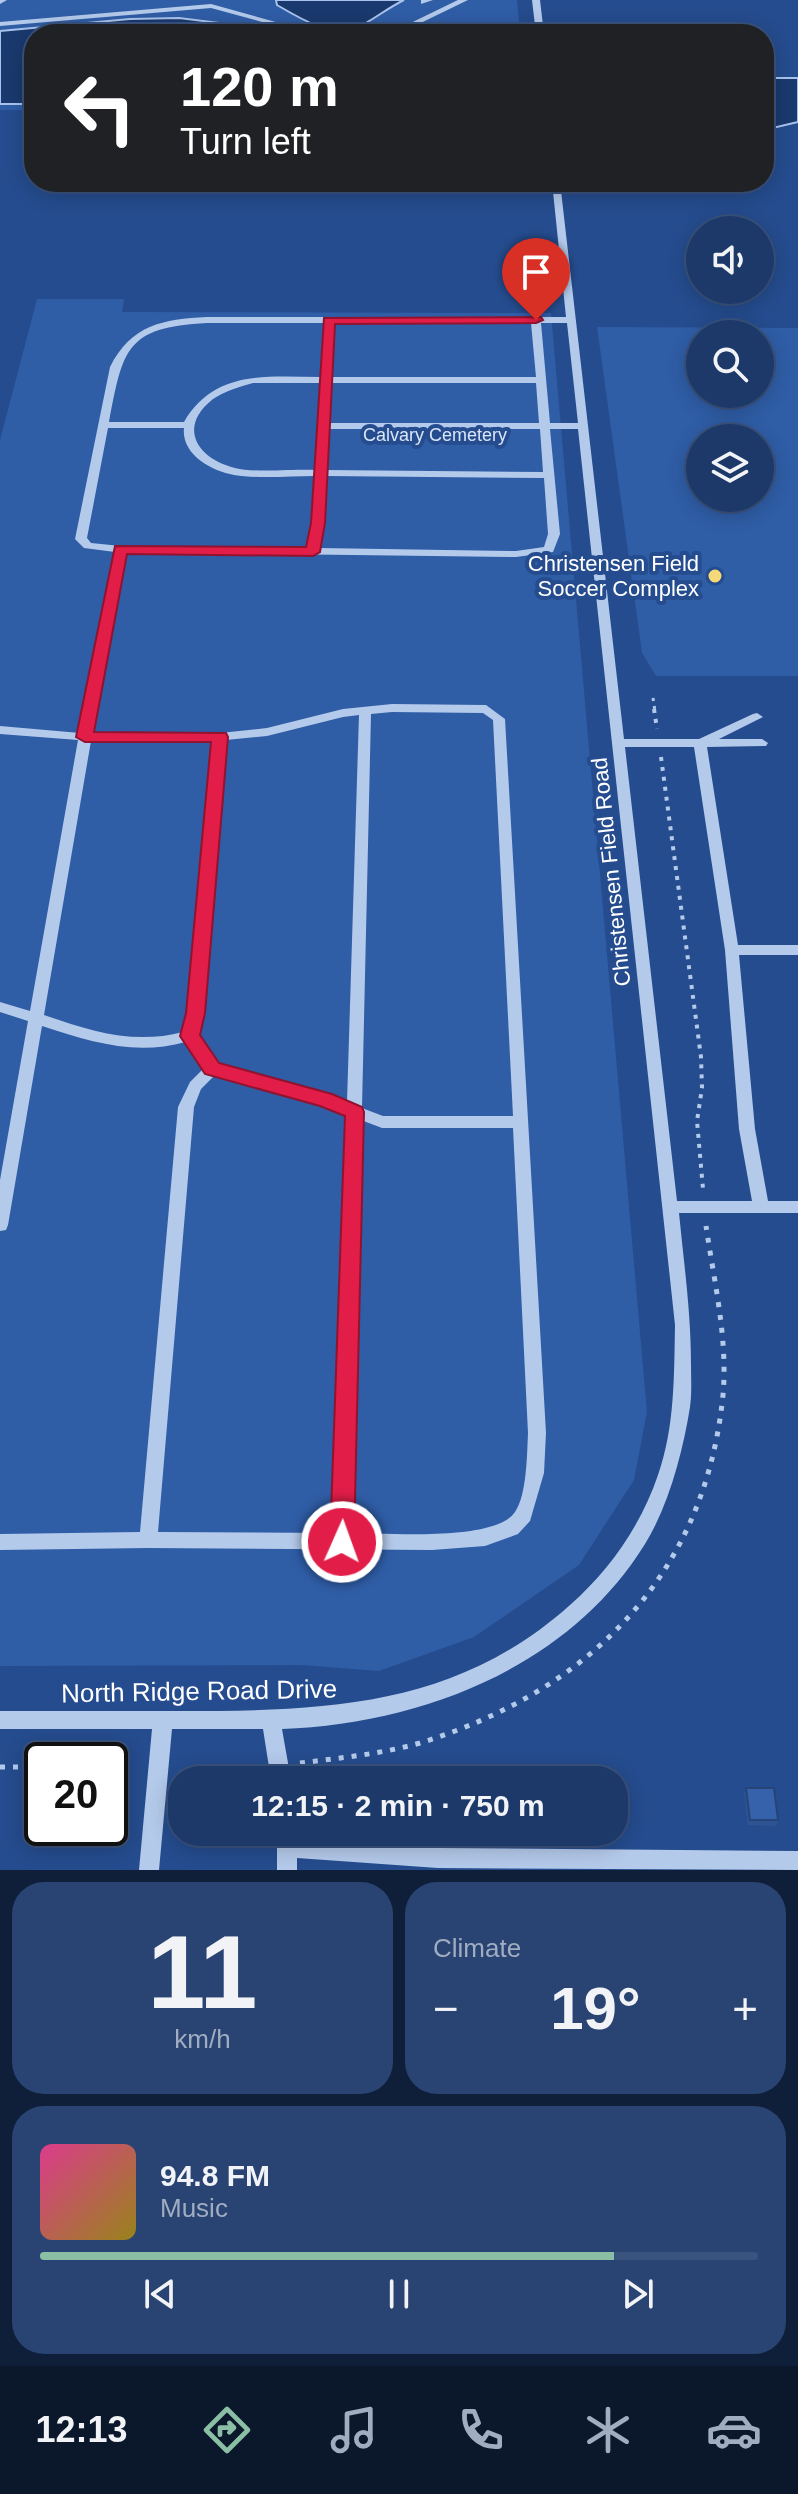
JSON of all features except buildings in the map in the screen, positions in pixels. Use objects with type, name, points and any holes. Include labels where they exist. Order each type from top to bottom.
[{"type":"street","points":[[437,0],[452,5]]},
{"type":"street","points":[[413,24],[464,0]]},
{"type":"street","points":[[536,0],[539,24]]},
{"type":"street","points":[[3,22],[211,6],[278,24]]},
{"type":"street","name":"Christensen Field Road","points":[[557,192],[685,1350],[685,1396],[677,1444],[666,1481],[633,1550]]},
{"type":"street","points":[[536,320],[554,539],[549,550],[542,553],[121,549],[88,546],[81,539],[118,358],[129,342],[145,331],[201,320],[536,320],[571,320]]},
{"type":"street","points":[[313,552],[321,474],[329,320]]},
{"type":"street","points":[[541,380],[265,379],[232,384],[200,402],[188,425],[192,446],[218,467],[246,474],[549,475]]},
{"type":"street","points":[[103,425],[188,425]]},
{"type":"street","points":[[324,426],[583,426]]},
{"type":"street","points":[[0,1225],[121,549]]},
{"type":"street","points":[[0,730],[85,737],[220,737],[267,732],[365,710],[486,709],[499,719],[537,1433],[535,1473],[524,1515],[512,1528],[485,1538],[432,1542],[0,1542]]},
{"type":"street","points":[[342,1542],[365,710]]},
{"type":"street","points":[[700,743],[757,717]]},
{"type":"street","points":[[220,737],[195,1013],[190,1036],[212,1069],[325,1100],[382,1122],[522,1122]]},
{"type":"street","points":[[619,743],[762,743]]},
{"type":"street","points":[[700,743],[739,1003],[747,1129],[761,1207]]},
{"type":"street","points":[[732,950],[798,950]]},
{"type":"street","points":[[4,1008],[30,1004],[39,997]]},
{"type":"street","points":[[4,1008],[130,1044],[159,1045],[190,1036]]},
{"type":"street","points":[[148,1540],[186,1107],[195,1086],[212,1069]]},
{"type":"street","points":[[671,1207],[798,1207]]},
{"type":"street","name":"North Ridge Road Drive","points":[[0,1720],[271,1720],[341,1715],[384,1708],[485,1674],[520,1655],[590,1602],[633,1550]]},
{"type":"street","points":[[149,1870],[163,1720]]},
{"type":"street","points":[[271,1720],[279,1766]]},
{"type":"street","points":[[287,1846],[287,1870]]},
{"type":"street","points":[[337,1846],[438,1858],[798,1861]]},
{"type":"path","points":[[313,1766],[418,1744],[505,1711],[544,1690],[591,1657],[622,1629],[656,1589],[679,1552],[701,1503],[715,1454],[721,1412],[722,1352],[703,1207],[697,1121],[703,1076],[653,698]]},
{"type":"path","points":[[0,1767],[24,1767]]},
{"type":"path","points":[[128,1775],[168,1774]]},
{"type":"green space","points":[[0,0],[517,0],[519,24],[24,24],[24,110],[0,110]]},
{"type":"green space","name":"Calvary Cemetery","points":[[37,299],[124,299],[122,312],[551,313],[647,1412],[634,1480],[579,1565],[474,1637],[379,1671],[301,1665],[0,1666],[0,440]]},
{"type":"green space","name":"Christensen Field Soccer Complex","points":[[597,327],[686,327],[686,408],[774,408],[774,328],[798,328],[798,676],[656,676],[642,653]]},
{"type":"shaded area","points":[[276,0],[404,0],[363,24],[314,24],[277,5]]},
{"type":"shaded area","points":[[179,18],[220,24],[76,24]]},
{"type":"shaded area","points":[[24,29],[24,104],[0,104],[0,31]]},
{"type":"shaded area","points":[[774,78],[798,78],[798,122],[774,128]]},
{"type":"place","name":"Christensen Field Soccer Complex","points":[[715,576]]},
{"type":"route","points":[[342,1542],[355,1112],[325,1100],[212,1069],[190,1036],[195,1013],[220,737],[85,737],[121,549],[313,552],[318,523],[329,320],[536,320]]}]
